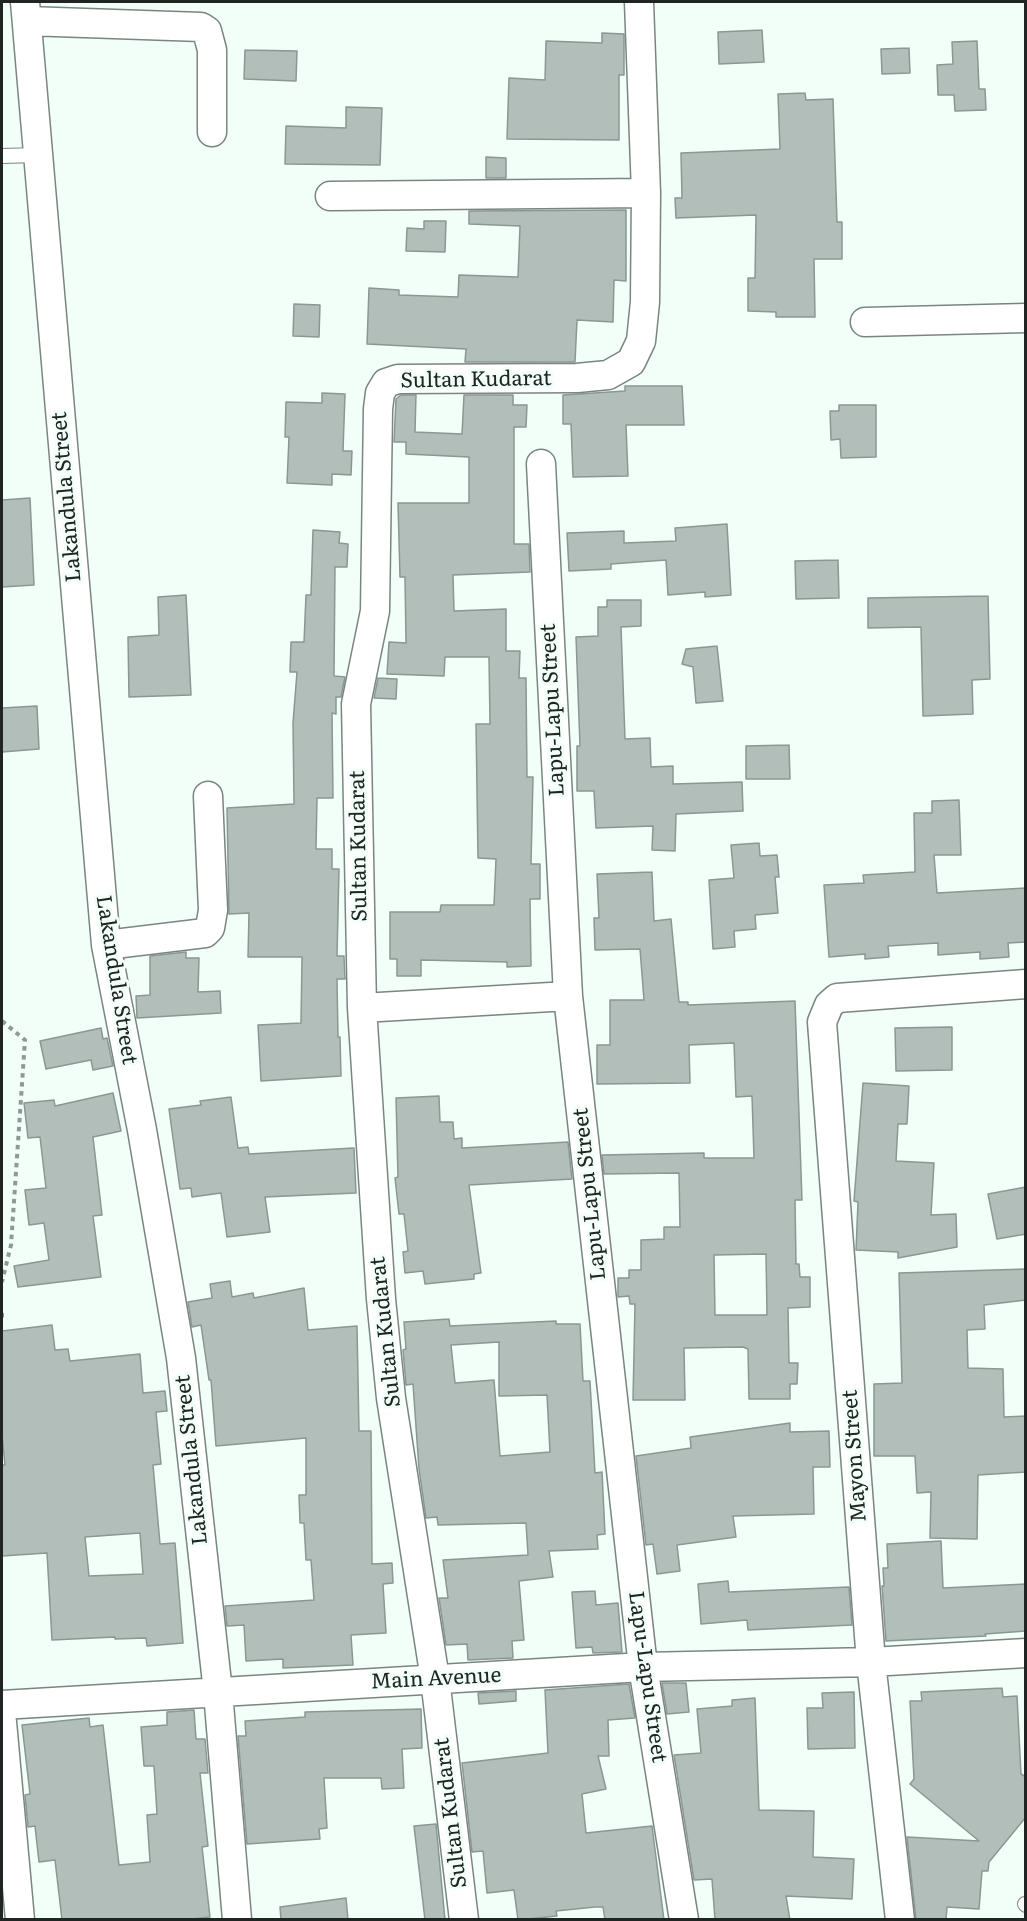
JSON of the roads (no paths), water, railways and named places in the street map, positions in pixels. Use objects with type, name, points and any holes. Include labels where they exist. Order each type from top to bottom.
[{"type":"street","name":"Sultan Kudarat","points":[[464,1920],[435,1680],[391,1398],[381,1299],[362,1008],[356,704],[375,611],[380,393],[386,383],[398,379],[577,378],[608,375],[631,362],[641,341],[645,302],[646,193],[639,2]]},
{"type":"street","points":[[26,11],[201,27],[207,31],[212,50],[212,132]]},
{"type":"street","name":"Lakandula Street","points":[[26,11],[106,945],[142,1130],[181,1358],[218,1692],[237,1920]]},
{"type":"street","points":[[330,196],[646,193]]},
{"type":"street","points":[[865,322],[1026,318]]},
{"type":"street","name":"Lapu-Lapu Street","points":[[541,464],[568,996],[643,1666],[684,1920]]},
{"type":"street","points":[[106,945],[205,933],[210,928],[213,909],[208,796]]},
{"type":"street","name":"Mayon Street","points":[[900,1920],[870,1662],[822,1022],[829,1005],[837,998],[1026,984]]},
{"type":"street","points":[[362,1008],[568,996]]},
{"type":"street","name":"Main Avenue","points":[[2,1705],[643,1666],[870,1662],[1026,1653]]},
{"type":"street","points":[[2,1722],[20,1920]]},
{"type":"lane","points":[[2,156],[38,155]]}]
